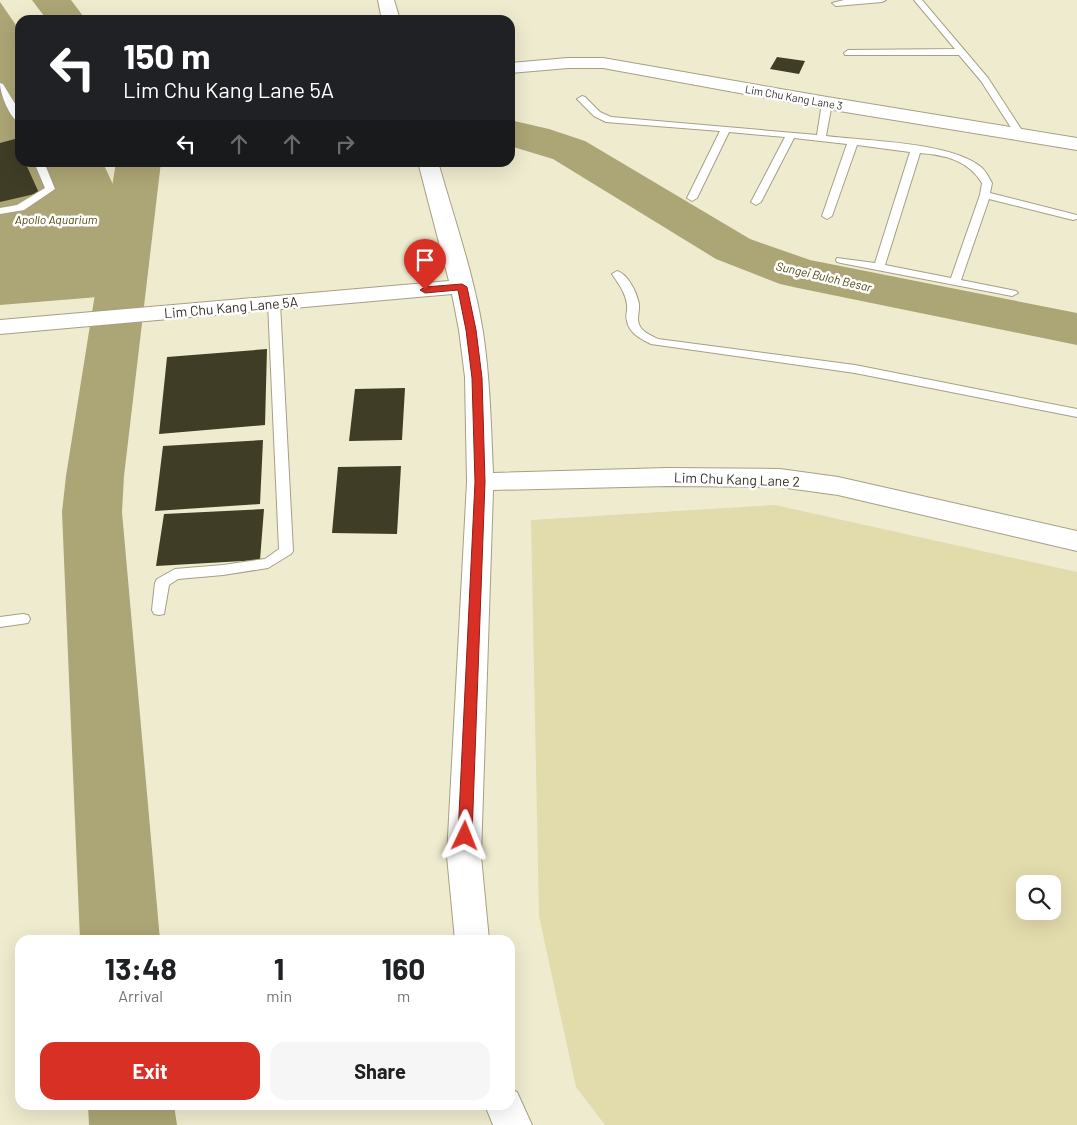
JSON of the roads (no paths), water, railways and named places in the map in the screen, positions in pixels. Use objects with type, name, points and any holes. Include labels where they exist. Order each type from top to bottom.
[{"type":"street","points":[[386,0],[390,15]]},
{"type":"street","name":"Lim Chu Kang Lane 3","points":[[515,68],[568,63],[603,63],[827,103],[1077,144]]},
{"type":"street","points":[[429,167],[462,287],[471,330],[477,378],[480,482],[464,856],[472,935]]},
{"type":"street","name":"Lim Chu Kang Lane 5A","points":[[0,327],[462,287]]},
{"type":"street","name":"Lim Chu Kang Lane 2","points":[[480,482],[667,477],[780,478],[838,486],[1077,542]]},
{"type":"street","points":[[506,1110],[513,1125]]},
{"type":"lane","points":[[836,4],[882,0]]},
{"type":"lane","points":[[918,0],[985,80],[1020,134]]},
{"type":"lane","points":[[848,53],[961,52]]},
{"type":"lane","points":[[0,86],[15,112]]},
{"type":"lane","points":[[582,99],[598,114],[609,120],[821,138],[940,152],[962,159],[979,170],[987,182],[985,195],[955,282]]},
{"type":"lane","points":[[821,138],[827,103]]},
{"type":"lane","points":[[692,198],[726,129]]},
{"type":"lane","points":[[756,202],[791,135]]},
{"type":"lane","points":[[827,216],[852,142]]},
{"type":"lane","points":[[879,267],[916,150]]},
{"type":"lane","points":[[0,211],[20,208],[50,188],[40,167]]},
{"type":"lane","points":[[985,195],[1073,217]]},
{"type":"lane","points":[[841,260],[1012,293]]},
{"type":"lane","points":[[618,274],[627,287],[633,304],[632,320],[636,329],[645,337],[655,342],[855,369],[1077,413]]},
{"type":"lane","points":[[159,610],[162,583],[175,574],[223,570],[268,563],[286,551],[274,303]]},
{"type":"lane","points":[[0,622],[23,619]]},
{"type":"water","name":"Apollo Aquarium","points":[[0,2],[15,24],[15,167],[105,167],[118,195],[98,297],[0,305]]},
{"type":"waterway","points":[[51,0],[63,15]]},
{"type":"waterway","name":"Sungei Buloh Besar","points":[[515,134],[534,138],[569,150],[733,249],[798,273],[1077,329]]},
{"type":"waterway","points":[[120,935],[92,512],[95,476],[138,167]]},
{"type":"waterway","points":[[132,1110],[133,1125]]}]
